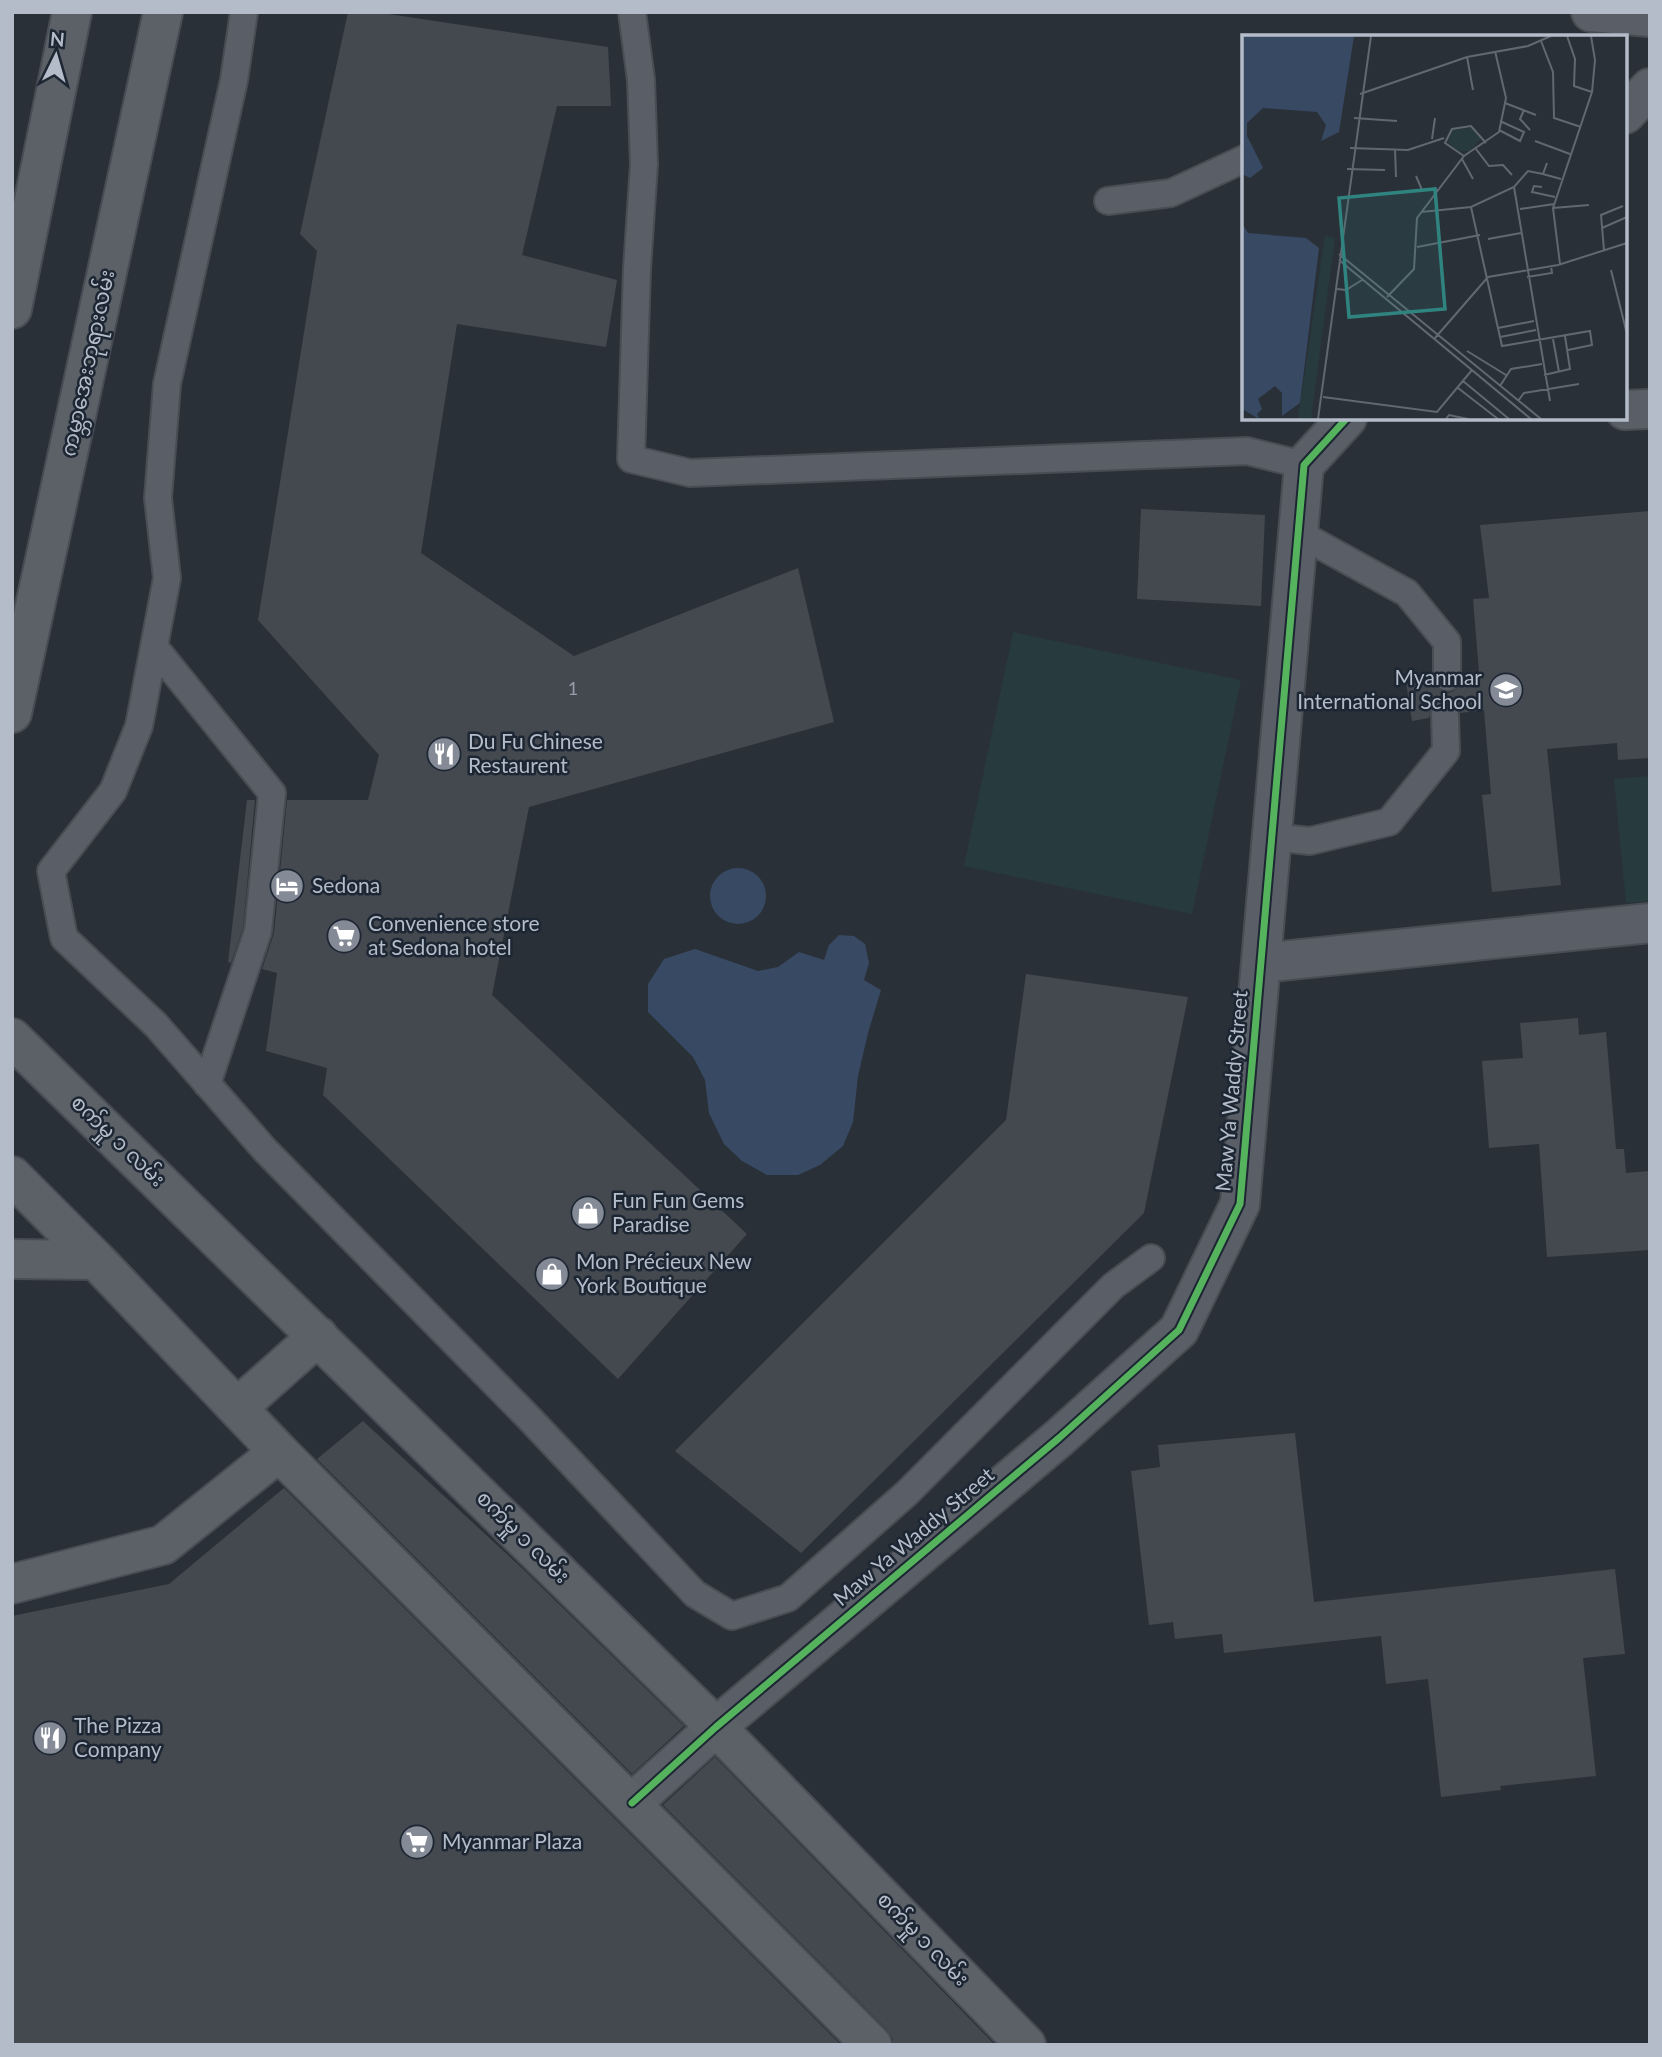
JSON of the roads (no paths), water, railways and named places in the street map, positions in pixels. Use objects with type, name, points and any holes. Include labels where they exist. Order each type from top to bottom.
[{"type":"main road","points":[[12,309],[72,12]]},
{"type":"main road","name":"ကမ္ဘာအေးဘုရားလမ်း","points":[[12,713],[163,12]]},
{"type":"main road","name":"စက်မှု ၁ လမ်း","points":[[12,1038],[716,1727],[1026,2045]]},
{"type":"main road","points":[[12,1175],[279,1452],[872,2045]]},
{"type":"main road","points":[[12,1259],[96,1260]]},
{"type":"main road","points":[[237,1408],[318,1335]]},
{"type":"main road","points":[[12,1584],[163,1545],[279,1452]]},
{"type":"street","points":[[1591,12],[1650,17]]},
{"type":"street","points":[[1627,112],[1650,88]]},
{"type":"street","points":[[1627,410],[1650,409]]},
{"type":"street","points":[[1304,465],[1345,420]]},
{"type":"street","name":"Maw Ya Waddy Street","points":[[632,1803],[716,1727],[1059,1438],[1179,1330],[1240,1204],[1304,465]]},
{"type":"street","points":[[1261,963],[1650,923]]},
{"type":"lane","points":[[244,12],[234,80],[167,384],[158,498],[167,578],[155,648],[139,726],[113,791],[51,871],[64,938],[156,1026],[265,1150],[530,1419],[695,1594],[732,1616],[788,1598],[907,1493],[1113,1286],[1151,1258]]},
{"type":"lane","points":[[632,12],[641,80],[644,164],[637,269],[631,459],[690,473],[1247,450],[1304,465]]},
{"type":"lane","points":[[1108,201],[1171,193],[1242,160]]},
{"type":"lane","points":[[1298,533],[1407,593],[1447,642],[1447,677]]},
{"type":"lane","points":[[155,648],[272,793],[258,931],[207,1084]]},
{"type":"lane","points":[[1272,837],[1310,841],[1389,822],[1446,751],[1445,715]]},
{"type":"water","points":[[732,868],[744,868],[754,872],[762,880],[766,896],[762,912],[754,920],[744,924],[732,924],[722,920],[714,912],[710,902],[710,890],[714,880],[722,872]]},
{"type":"water","points":[[839,935],[854,936],[865,944],[869,963],[864,980],[881,990],[858,1076],[853,1122],[843,1146],[820,1165],[798,1175],[767,1175],[742,1161],[724,1144],[709,1113],[705,1080],[693,1057],[648,1012],[648,984],[664,959],[695,949],[758,971],[778,967],[799,952],[824,960],[829,945]]},
{"type":"place","name":"Myanmar International School","points":[[1506,690]]},
{"type":"place","name":"Du Fu Chinese Restaurent","points":[[444,754]]},
{"type":"place","name":"Sedona","points":[[287,886]]},
{"type":"place","name":"Convenience store at Sedona hotel","points":[[344,936]]},
{"type":"place","name":"Fun Fun Gems Paradise","points":[[588,1213]]},
{"type":"place","name":"Mon Précieux New York Boutique","points":[[552,1274]]},
{"type":"place","name":"The Pizza Company","points":[[50,1738]]},
{"type":"place","name":"Myanmar Plaza","points":[[417,1842]]}]
